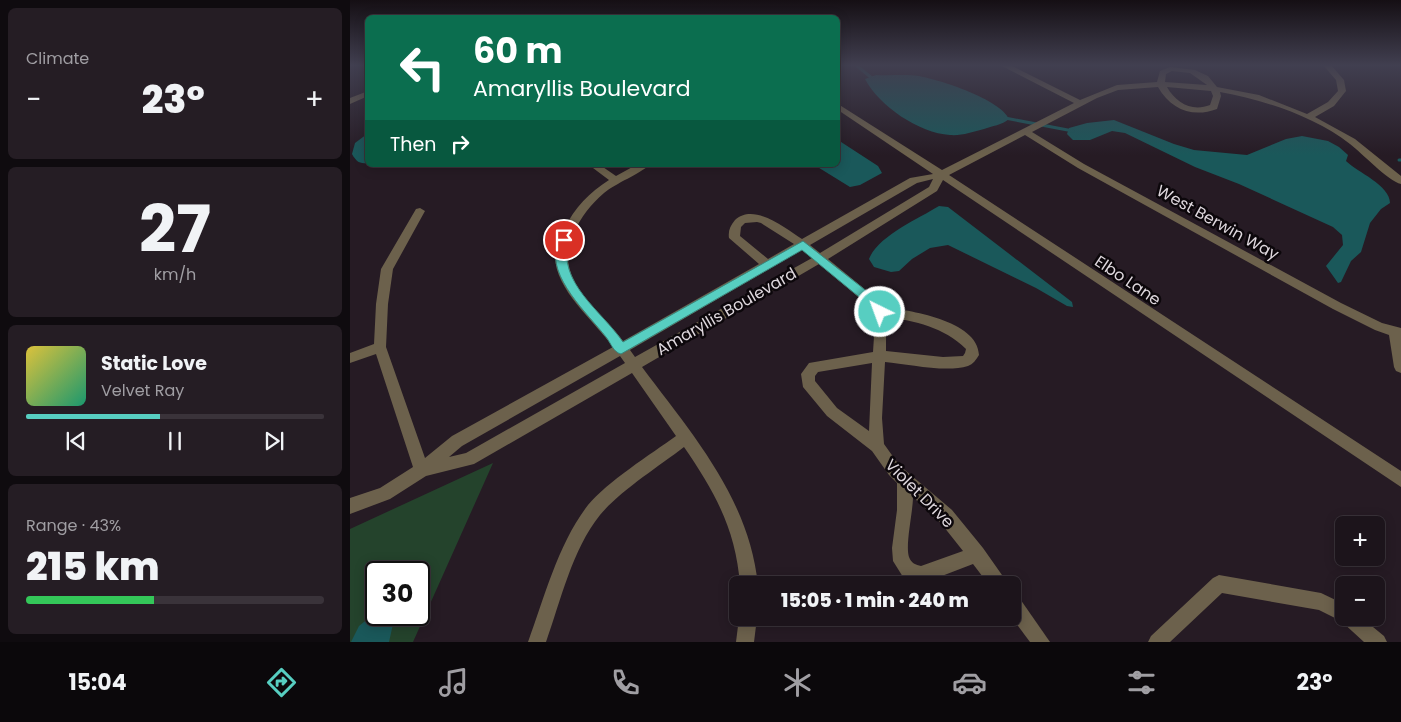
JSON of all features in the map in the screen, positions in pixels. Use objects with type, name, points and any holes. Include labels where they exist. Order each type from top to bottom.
[{"type":"street","points":[[350,101],[364,95]]},
{"type":"street","points":[[1064,95],[1080,103]]},
{"type":"street","points":[[940,175],[1024,131],[1100,95]]},
{"type":"street","points":[[1167,95],[1172,101],[1195,110],[1203,111],[1214,106],[1218,100],[1216,95]]},
{"type":"street","points":[[1243,95],[1272,102],[1308,117],[1352,141],[1401,180]]},
{"type":"street","points":[[1308,117],[1331,104],[1339,95]]},
{"type":"street","name":"Elbo Lane","points":[[840,107],[1401,480]]},
{"type":"street","name":"West Berwin Way","points":[[1024,131],[1081,166],[1308,290],[1372,324],[1398,333]]},
{"type":"street","points":[[597,167],[615,180]]},
{"type":"street","points":[[640,167],[615,180],[598,192],[574,220],[564,240],[561,260],[567,277],[582,301],[612,335],[713,476],[732,514],[746,558],[749,576]]},
{"type":"street","name":"Amaryllis Boulevard","points":[[350,506],[384,494],[422,470],[457,441],[914,180],[940,175]]},
{"type":"street","name":"Amaryllis Boulevard","points":[[422,470],[470,458],[819,259],[933,189],[940,175]]},
{"type":"street","points":[[420,211],[387,269],[382,304],[380,347],[422,470]]},
{"type":"street","points":[[766,265],[735,238],[736,226],[742,220],[757,218],[765,220],[803,245],[874,303],[880,312],[902,314],[935,322],[957,334],[972,348],[972,355],[966,362],[956,363],[879,356],[814,367],[808,374],[808,383],[832,412],[877,446]]},
{"type":"street","name":"Violet Drive","points":[[880,312],[874,431],[877,446],[894,470],[946,516],[993,576]]},
{"type":"street","points":[[1398,333],[1401,367]]},
{"type":"street","points":[[350,358],[380,347]]},
{"type":"street","points":[[537,642],[570,551],[595,509],[612,493],[686,437]]},
{"type":"street","points":[[905,480],[905,510],[900,548],[901,561],[909,571],[921,575],[977,554]]},
{"type":"street","points":[[1157,642],[1219,584],[1321,602],[1335,609]]},
{"type":"street","points":[[1021,614],[1041,642]]},
{"type":"street","points":[[746,642],[747,626]]},
{"type":"street","points":[[1358,626],[1378,642]]},
{"type":"green space","points":[[493,463],[430,604],[430,561],[365,561],[365,626],[420,626],[413,642],[350,642],[350,529]]},
{"type":"water","points":[[876,95],[975,95],[994,104],[1009,119],[997,125],[958,135],[950,135],[938,133],[913,124]]},
{"type":"water","points":[[1114,120],[1194,150],[1247,155],[1286,139],[1302,136],[1328,141],[1348,155],[1346,161],[1385,190],[1389,196],[1390,203],[1381,209],[1370,223],[1361,252],[1351,261],[1341,282],[1338,283],[1326,266],[1343,245],[1342,235],[1333,227],[1239,184],[1195,167],[1125,133],[1112,131],[1090,140],[1073,140],[1067,134],[1069,128],[1087,123]]},
{"type":"water","points":[[365,136],[365,163],[356,160],[352,154],[355,143]]},
{"type":"water","points":[[840,141],[878,166],[882,173],[860,185],[850,187],[818,167],[840,167]]},
{"type":"water","points":[[939,206],[948,207],[1072,302],[1073,307],[1067,306],[1036,288],[948,245],[930,248],[912,259],[899,271],[891,272],[874,267],[869,259],[881,243],[899,229]]},
{"type":"water","points":[[365,621],[365,626],[393,626],[389,642],[351,642],[359,626]]},
{"type":"waterway","points":[[1005,118],[1073,131]]},
{"type":"route","points":[[564,240],[561,260],[567,277],[588,310],[597,317],[621,349],[803,245],[874,303],[880,312]]}]
